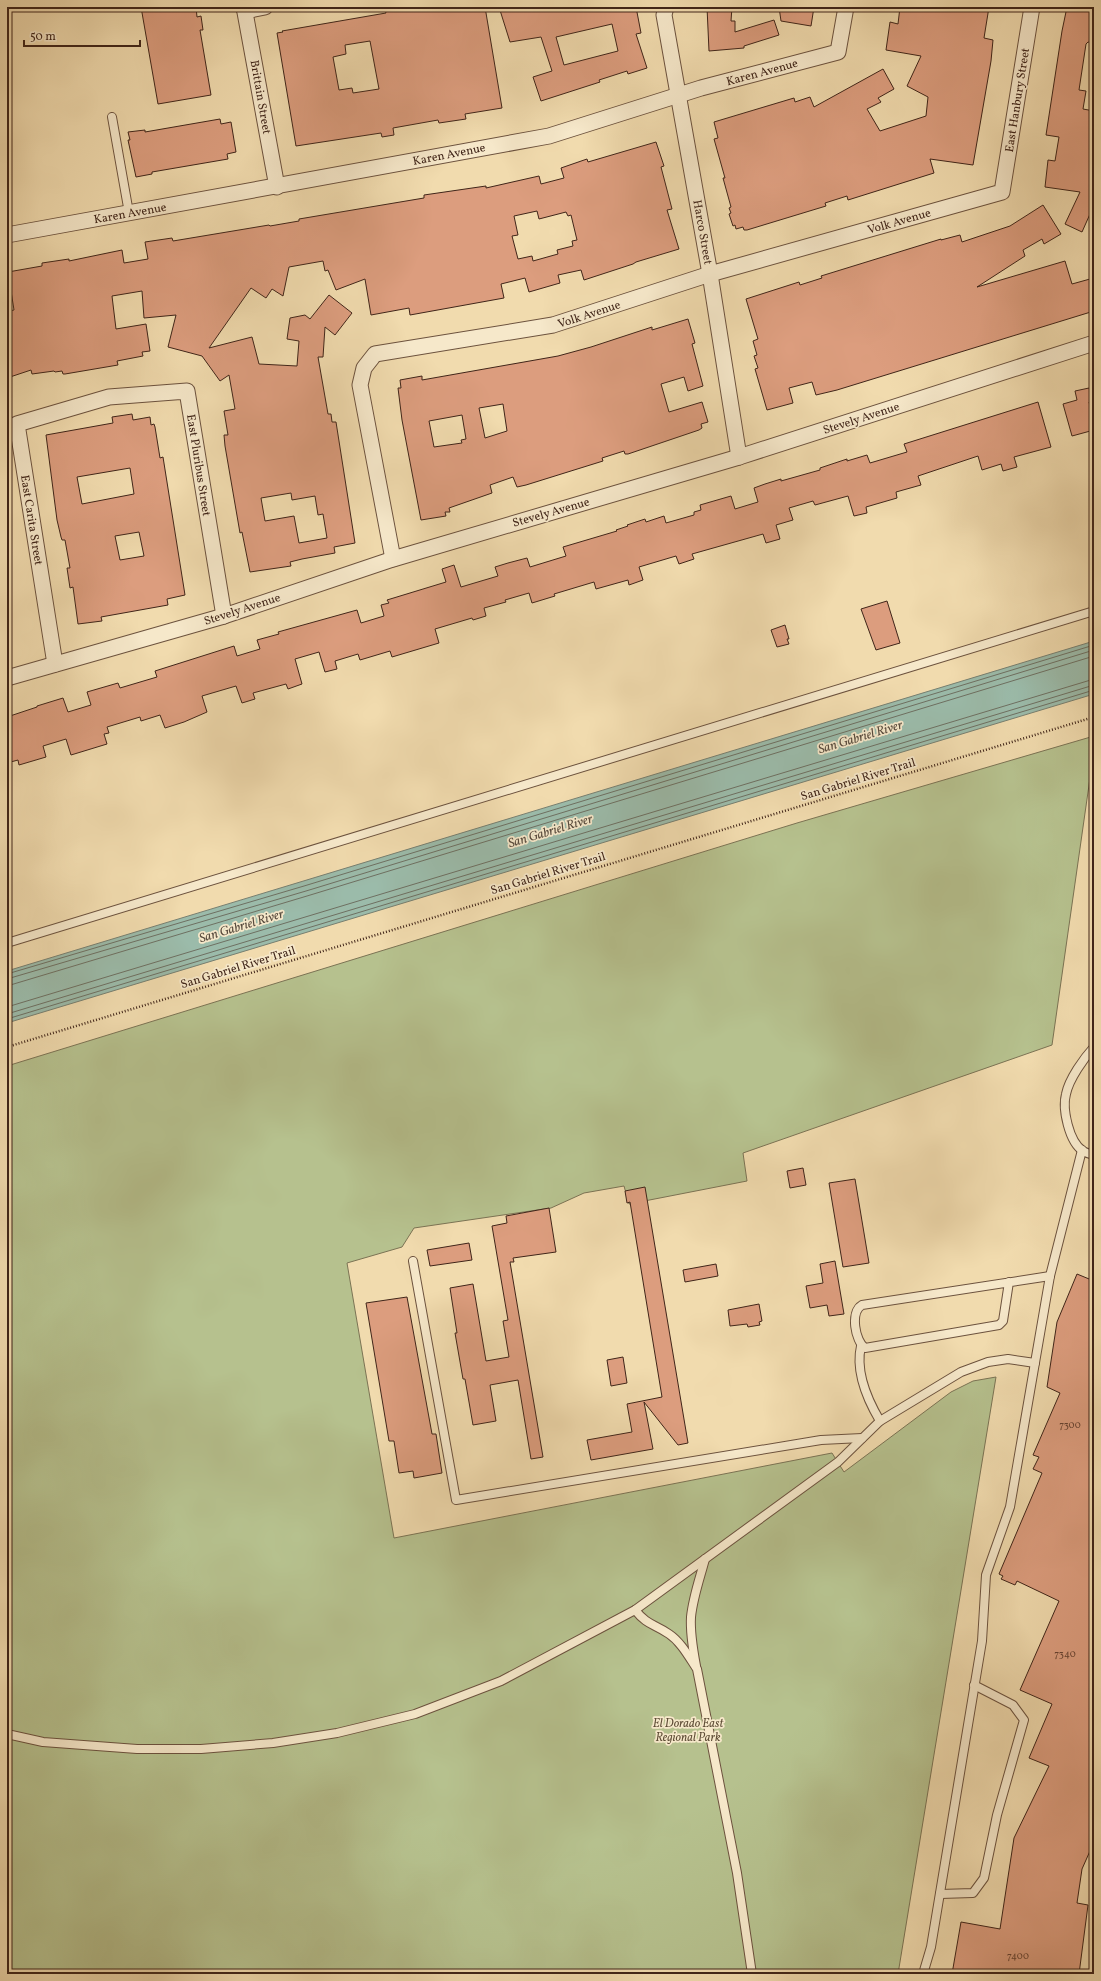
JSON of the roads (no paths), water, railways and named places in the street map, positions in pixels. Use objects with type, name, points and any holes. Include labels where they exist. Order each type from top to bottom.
[{"type":"street","points":[[245,9],[265,7]]},
{"type":"street","name":"Harco Street","points":[[666,7],[664,15],[710,274],[739,458]]},
{"type":"street","name":"Karen Avenue","points":[[7,235],[549,136],[678,95],[838,52],[846,7]]},
{"type":"street","name":"East Hanbury Street","points":[[1002,192],[1032,7]]},
{"type":"street","name":"Brittain Street","points":[[245,9],[277,186]]},
{"type":"street","name":"Volk Avenue","points":[[393,559],[360,385],[364,368],[375,354],[553,325],[710,274],[1002,192]]},
{"type":"street","name":"Stevely Avenue","points":[[7,678],[224,616],[393,559],[739,458],[1094,343]]},
{"type":"street","name":"East Pluribus Street","points":[[109,397],[187,391],[224,616]]},
{"type":"street","name":"East Carita Street","points":[[55,664],[16,424],[109,397]]},
{"type":"lane","points":[[112,117],[129,213]]},
{"type":"lane","points":[[7,943],[1094,611]]},
{"type":"lane","points":[[1094,1047],[1083,1059],[1066,1094],[1065,1113],[1071,1135],[1082,1150],[1094,1155]]},
{"type":"lane","points":[[922,1974],[931,1947],[982,1641],[986,1575],[1010,1507],[1050,1276],[1082,1150]]},
{"type":"lane","points":[[413,1262],[456,1500],[813,1441],[862,1438]]},
{"type":"lane","points":[[880,1421],[869,1403],[860,1369],[859,1357],[861,1346],[855,1316],[858,1308],[862,1306],[1050,1276]]},
{"type":"lane","points":[[861,1346],[865,1348],[999,1325],[1003,1321],[1009,1282]]},
{"type":"lane","points":[[7,1734],[43,1742],[106,1747],[138,1749],[201,1749],[273,1743],[337,1733],[415,1714],[501,1681],[635,1610],[838,1462],[880,1421],[968,1370],[988,1362],[1008,1359],[1035,1363]]},
{"type":"lane","points":[[705,1559],[694,1598],[691,1618],[692,1638],[737,1873],[752,1974]]},
{"type":"lane","points":[[635,1610],[645,1622],[669,1634],[681,1646],[697,1669]]},
{"type":"lane","points":[[940,1894],[973,1893],[984,1878],[997,1814],[1024,1720],[1013,1705],[974,1685]]},
{"type":"water","name":"San Gabriel River","points":[[1094,641],[1094,694],[7,1023],[7,971]]},
{"type":"park label","name":"El Dorado East Regional Park","points":[[688,1730]]}]
